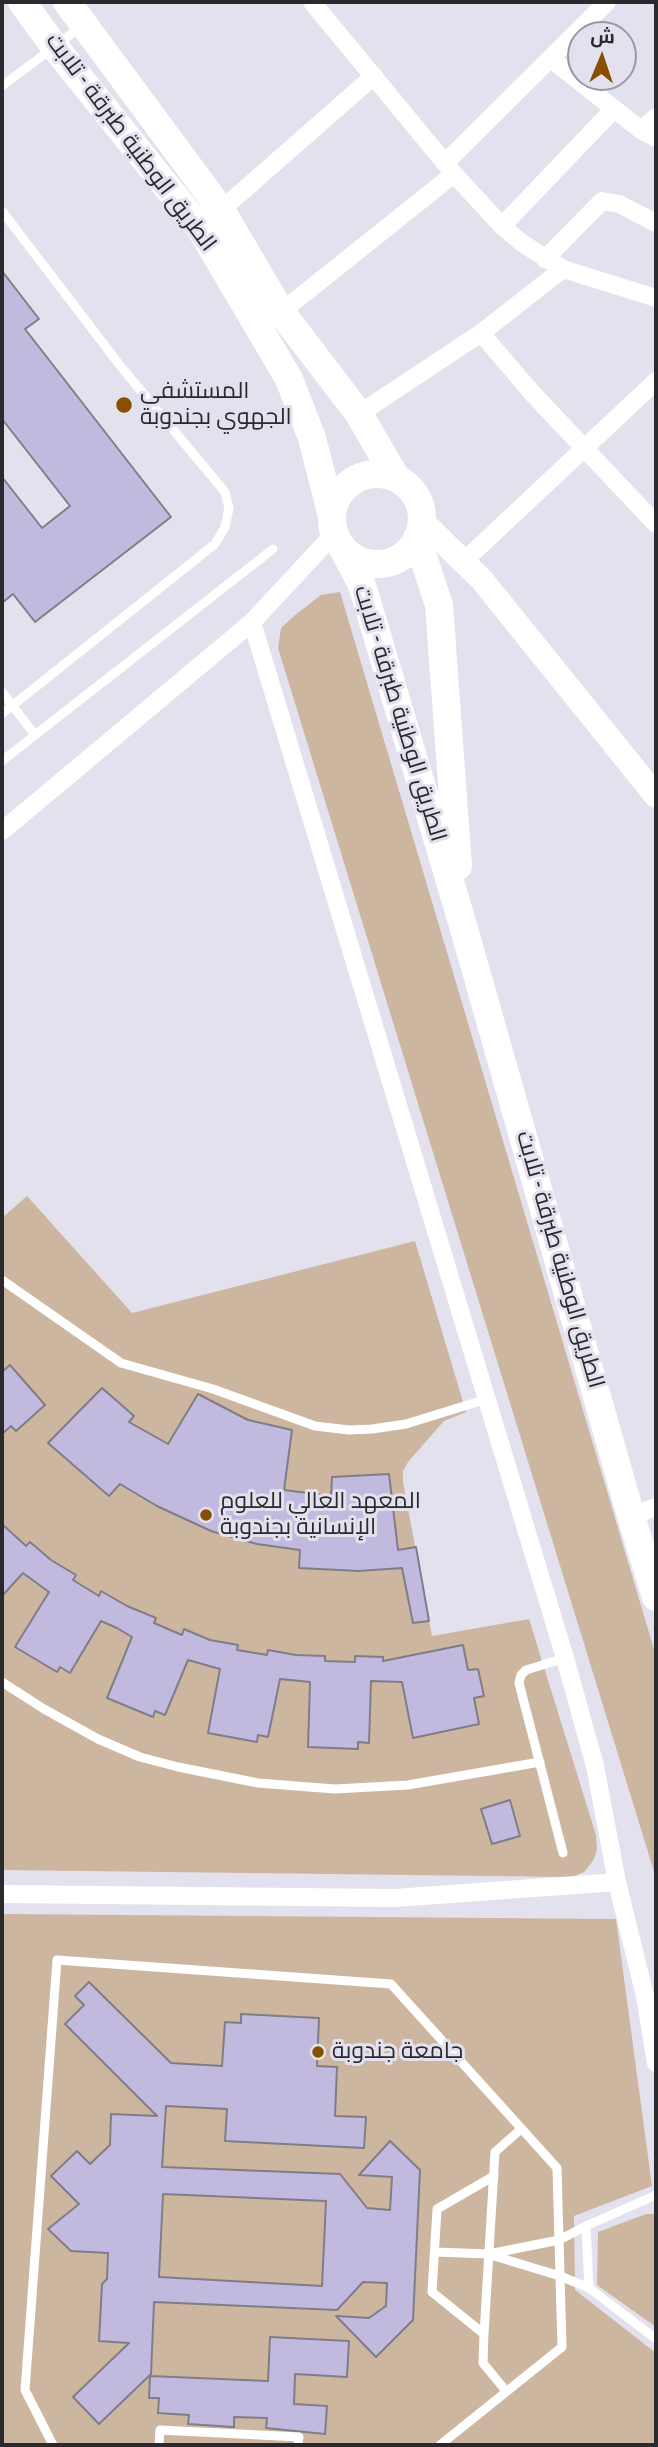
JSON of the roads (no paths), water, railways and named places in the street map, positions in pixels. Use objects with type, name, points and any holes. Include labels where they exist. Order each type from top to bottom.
[{"type":"main road","name":"الطريق الوطنية طبرقة - تلابت","points":[[22,2],[200,228],[289,379],[312,438],[337,533],[362,585],[462,922],[643,1511],[656,1597]]},
{"type":"main road","name":"الطريق الوطنية طبرقة - تلابت","points":[[66,2],[221,210],[281,312],[359,414],[396,478]]},
{"type":"main road","points":[[375,475],[396,478],[415,496],[420,508],[420,530],[409,550],[397,559],[369,563],[355,558],[337,533],[335,502],[354,480],[375,475]]},
{"type":"main road","name":"الطريق الوطنية طبرقة - تلابت","points":[[420,530],[439,605],[462,922]]},
{"type":"street","points":[[312,2],[450,169],[502,226],[545,259],[563,269],[656,298]]},
{"type":"street","points":[[281,312],[450,169],[607,2]]},
{"type":"street","points":[[551,59],[649,134],[656,117]]},
{"type":"street","points":[[221,210],[374,76]]},
{"type":"street","points":[[502,226],[614,109]]},
{"type":"street","points":[[545,259],[602,201],[620,204],[656,223]]},
{"type":"street","points":[[359,414],[481,333],[563,269]]},
{"type":"street","points":[[481,333],[533,394],[656,524]]},
{"type":"street","points":[[464,561],[656,381]]},
{"type":"street","points":[[420,530],[464,561],[512,616],[656,796]]},
{"type":"street","points":[[2,831],[252,622],[337,533]]},
{"type":"street","points":[[252,622],[565,1658],[595,1766],[617,1882],[645,1996],[656,2063]]},
{"type":"street","points":[[2,1894],[395,1898],[617,1882]]},
{"type":"lane","points":[[2,86],[84,24]]},
{"type":"lane","points":[[2,211],[122,368],[225,492],[229,508],[225,527],[215,544],[2,714]]},
{"type":"lane","points":[[2,761],[273,549]]},
{"type":"lane","points":[[2,692],[35,735]]},
{"type":"lane","points":[[2,1280],[121,1363],[213,1389],[315,1426],[349,1430],[406,1424],[487,1399]]},
{"type":"lane","points":[[563,1853],[519,1683],[521,1675],[533,1666],[565,1658]]},
{"type":"lane","points":[[2,1682],[87,1733],[140,1757],[258,1783],[335,1789],[408,1785],[540,1762]]},
{"type":"lane","points":[[53,2445],[25,2390],[57,1960],[391,1984],[557,2168],[562,2347],[440,2445]]},
{"type":"lane","points":[[506,2391],[483,2363],[484,2334],[495,2152],[521,2129]]},
{"type":"lane","points":[[484,2334],[432,2292],[437,2209],[494,2176]]},
{"type":"lane","points":[[489,2255],[558,2240],[656,2195]]},
{"type":"lane","points":[[586,2226],[589,2288]]},
{"type":"lane","points":[[435,2252],[489,2255],[560,2276],[589,2288],[656,2339]]},
{"type":"lane","points":[[159,2445],[160,2430],[208,2432],[256,2440],[299,2437],[298,2445]]},
{"type":"lane","points":[[207,2445],[208,2432]]},
{"type":"place","name":"المستشفى الجهوي بجندوبة","points":[[124,405]]},
{"type":"place","name":"المعهد العالي للعلوم الإنسانية بجندوبة","points":[[206,1515]]},
{"type":"place","name":"جامعة جندوبة","points":[[318,2052]]}]
